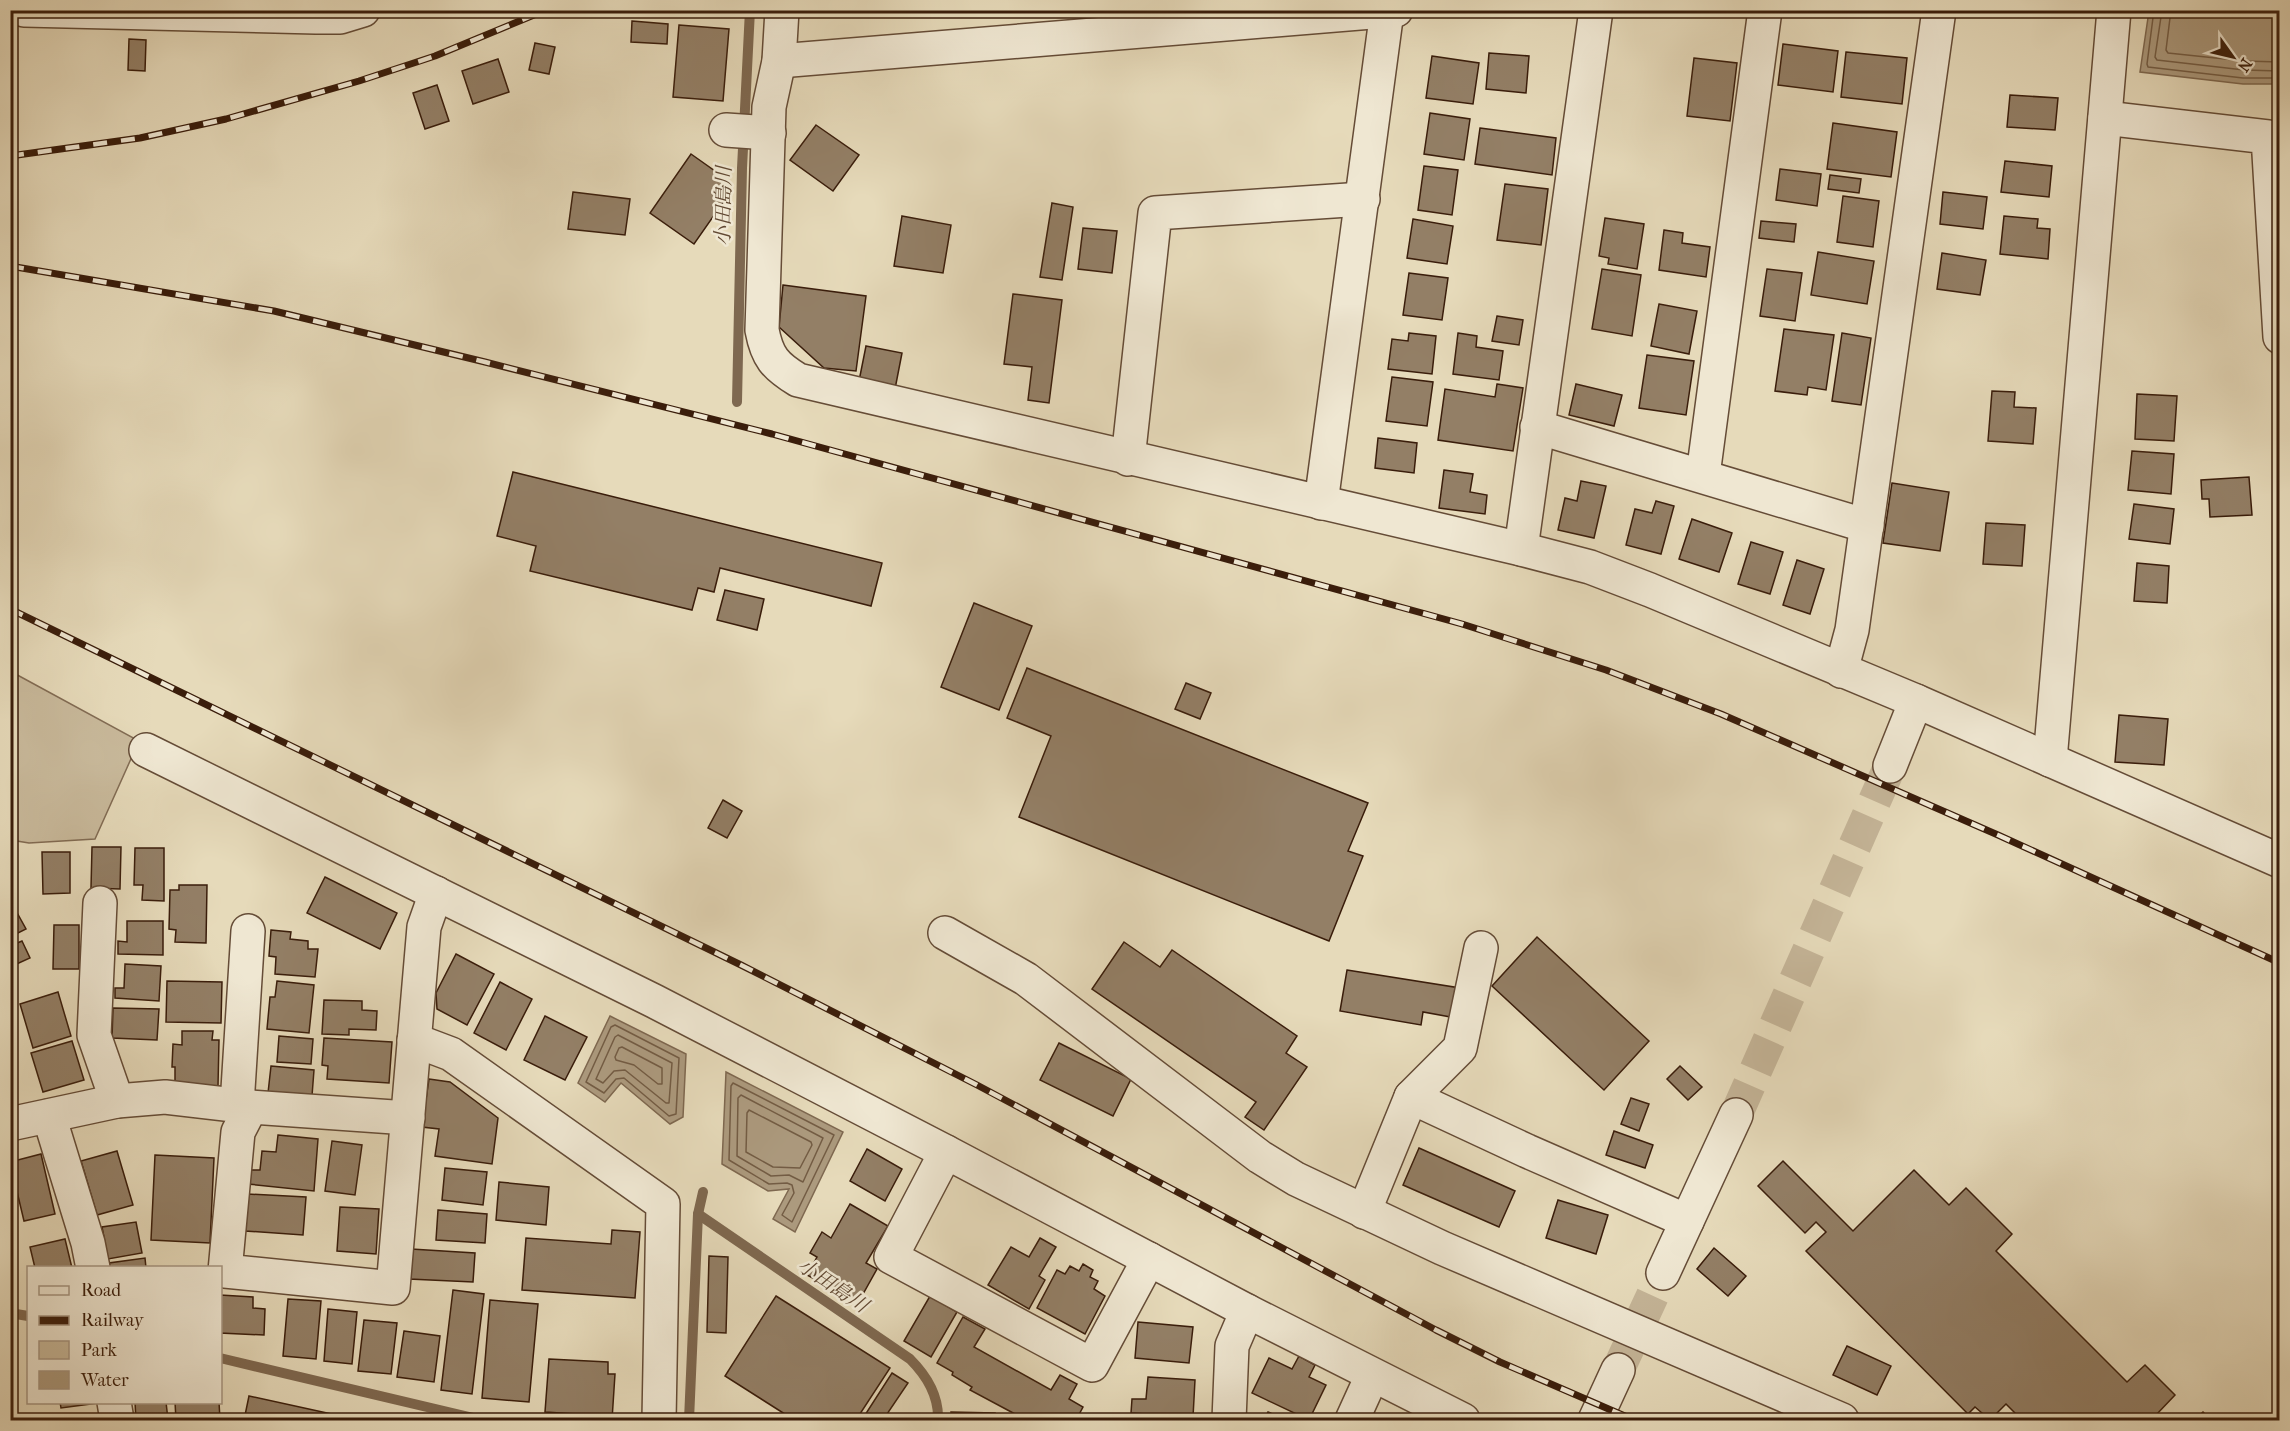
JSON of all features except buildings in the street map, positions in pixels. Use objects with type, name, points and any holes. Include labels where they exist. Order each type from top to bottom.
[{"type":"street","points":[[24,10],[316,17],[340,16],[363,10]]},
{"type":"street","points":[[782,10],[779,61],[769,107],[751,132],[762,330],[769,355],[785,372],[798,381],[1590,567],[1916,701],[2280,861]]},
{"type":"street","points":[[779,61],[1396,10]]},
{"type":"street","points":[[1521,549],[1596,10]]},
{"type":"street","points":[[1703,476],[1765,10]]},
{"type":"street","points":[[1840,671],[1852,630],[1939,10]]},
{"type":"street","points":[[2050,760],[2114,10]]},
{"type":"street","points":[[1321,503],[1387,11]]},
{"type":"street","points":[[2104,118],[2268,137],[2280,337]]},
{"type":"street","points":[[1128,459],[1155,213],[1363,199]]},
{"type":"street","points":[[1537,427],[1867,526]]},
{"type":"street","points":[[1890,766],[1916,701]]},
{"type":"street","points":[[146,750],[654,1001],[1246,1311],[1463,1420]]},
{"type":"street","points":[[248,931],[244,1106],[238,1132],[225,1271],[393,1288],[423,927],[436,893]]},
{"type":"street","points":[[100,903],[94,1035],[117,1101]]},
{"type":"street","points":[[945,933],[1026,979],[1260,1157],[1296,1179],[1442,1248],[1842,1420]]},
{"type":"street","points":[[1364,1212],[1411,1097],[1461,1048],[1480,948]]},
{"type":"street","points":[[414,1040],[451,1054],[663,1204],[659,1420]]},
{"type":"street","points":[[12,1120],[49,1116],[117,1101],[165,1097],[244,1106],[408,1118]]},
{"type":"street","points":[[1411,1097],[1687,1221]]},
{"type":"street","points":[[1664,1273],[1736,1115]]},
{"type":"street","points":[[49,1116],[88,1243],[93,1266]]},
{"type":"street","points":[[946,1152],[891,1257],[1092,1365],[1149,1259]]},
{"type":"street","points":[[1229,1420],[1232,1346],[1246,1311]]},
{"type":"street","points":[[1595,1420],[1618,1370]]},
{"type":"street","points":[[1352,1420],[1372,1376]]},
{"type":"green space","points":[[10,671],[139,741],[95,839],[29,843],[11,840]]},
{"type":"water","points":[[2149,11],[2279,11],[2279,84],[2243,84],[2140,72]]},
{"type":"water","points":[[610,1016],[686,1054],[683,1117],[670,1124],[621,1083],[605,1102],[578,1083]]},
{"type":"water","points":[[726,1072],[843,1132],[795,1232],[773,1219],[789,1189],[768,1191],[722,1164]]},
{"type":"waterway","name":"小田島川","points":[[737,402],[742,168],[750,10]]},
{"type":"waterway","points":[[689,1420],[698,1214],[703,1192]]},
{"type":"waterway","name":"小田島川","points":[[698,1214],[910,1359],[922,1372],[931,1387],[938,1411],[938,1420]]},
{"type":"waterway","points":[[10,1313],[27,1316]]},
{"type":"waterway","points":[[222,1358],[482,1420]]},
{"type":"tunnel","points":[[1736,1115],[1890,766]]},
{"type":"tunnel","points":[[1618,1370],[1663,1273]]},
{"type":"railway","points":[[10,156],[140,138],[226,119],[359,81],[435,56],[546,10]]},
{"type":"railway","points":[[10,266],[274,311],[485,362],[772,434],[1462,624],[1606,670],[1721,714],[1998,835],[2280,963]]},
{"type":"railway","points":[[10,609],[741,965],[977,1085],[1436,1330],[1500,1362],[1634,1420]]}]
